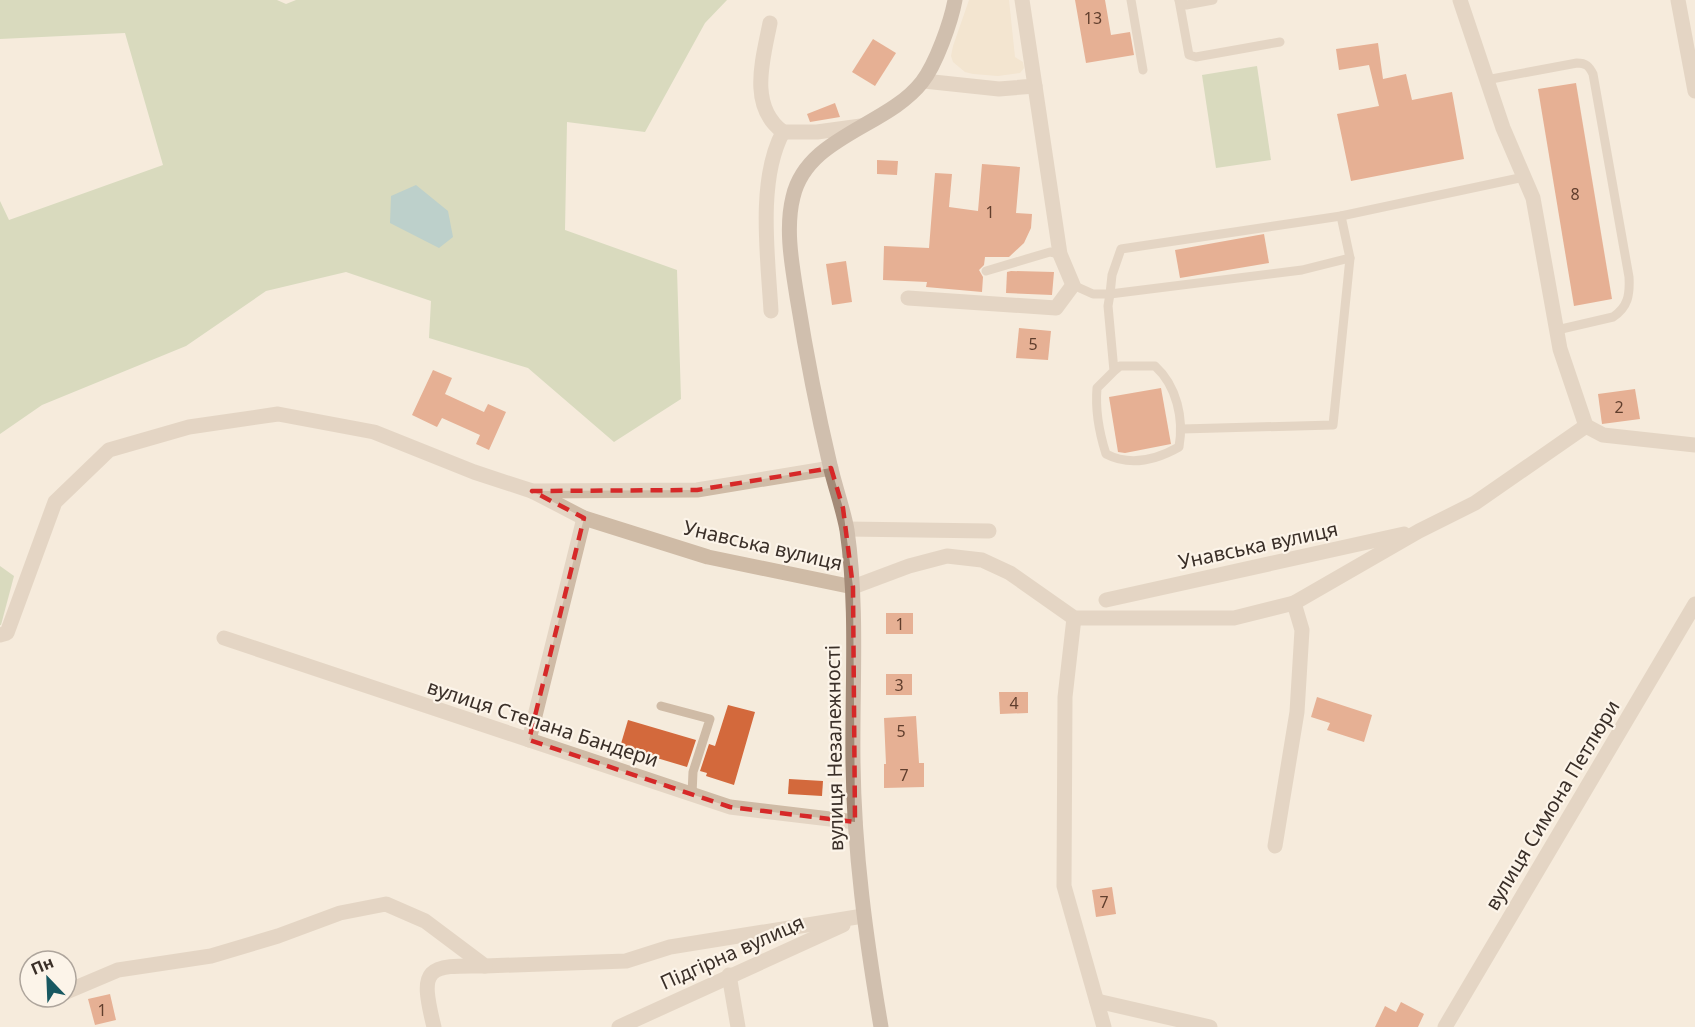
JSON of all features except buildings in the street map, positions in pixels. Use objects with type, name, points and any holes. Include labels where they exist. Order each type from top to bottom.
[{"type":"street","points":[[955,0],[953,14],[924,81],[999,89],[1035,86]]},
{"type":"street","points":[[908,298],[1056,308],[1073,285],[1060,254],[1022,0]]},
{"type":"street","points":[[1460,0],[1486,80],[1533,198],[1560,349],[1586,426],[1603,435],[1695,445]]},
{"type":"street","points":[[1678,0],[1695,91]]},
{"type":"street","points":[[770,23],[760,86],[762,100],[777,128],[783,132],[826,132],[864,126]]},
{"type":"street","name":"вулиця Незалежності","points":[[881,1027],[862,916],[855,822],[853,587],[847,529],[831,468],[795,286],[790,216],[799,179],[811,163],[831,146],[911,94],[924,81]]},
{"type":"street","points":[[771,310],[766,223],[768,188],[783,132]]},
{"type":"street","name":"Унавська вулиця","points":[[0,634],[7,633],[55,502],[109,450],[189,428],[278,414],[374,432],[474,472],[532,491],[584,518],[708,557],[853,587],[909,566],[948,556],[982,560],[1010,573],[1074,618],[1234,618],[1294,603],[1419,531],[1475,503],[1586,426]]},
{"type":"street","name":"Унавська вулиця","points":[[532,491],[697,490],[831,468]]},
{"type":"street","points":[[529,741],[584,518]]},
{"type":"street","name":"Унавська вулиця","points":[[847,529],[989,531]]},
{"type":"street","name":"Унавська вулиця","points":[[1107,600],[1419,531]]},
{"type":"street","points":[[1275,846],[1297,712],[1302,630],[1294,603]]},
{"type":"street","name":"вулиця Симона Петлюри","points":[[1445,1027],[1695,604]]},
{"type":"street","points":[[1074,618],[1065,697],[1064,886],[1104,1027]]},
{"type":"street","name":"вулиця Степана Бандери","points":[[224,638],[730,807],[855,822]]},
{"type":"street","points":[[78,987],[118,970],[211,956],[278,936],[340,913],[386,904],[425,921],[485,966]]},
{"type":"street","points":[[434,1027],[427,992],[429,975],[434,970],[452,965],[626,961],[670,947],[862,916]]},
{"type":"street","name":"Підгірна вулиця","points":[[620,1027],[729,975],[862,916]]},
{"type":"street","points":[[729,975],[738,1027]]},
{"type":"street","points":[[1096,1001],[1210,1027]]},
{"type":"lane","points":[[1131,0],[1143,70]]},
{"type":"lane","points":[[1179,0],[1186,5],[1213,0]]},
{"type":"lane","points":[[1179,0],[1189,55],[1196,57],[1280,42]]},
{"type":"lane","points":[[1486,80],[1577,63],[1584,63],[1590,67],[1593,74],[1629,277],[1630,295],[1621,312],[1613,317],[1557,330]]},
{"type":"lane","points":[[1114,371],[1108,306],[1112,275],[1121,249],[1341,216],[1524,177]]},
{"type":"lane","points":[[1182,429],[1333,425],[1350,258],[1341,216]]},
{"type":"lane","points":[[986,271],[1050,252],[1060,254]]},
{"type":"lane","points":[[1073,285],[1093,294],[1110,294],[1302,270],[1350,258]]},
{"type":"lane","points":[[1120,366],[1155,366],[1167,377],[1182,429],[1179,447],[1163,456],[1139,461],[1119,461],[1106,454],[1098,423],[1097,388],[1114,371],[1120,366]]},
{"type":"lane","points":[[661,706],[710,719],[693,772],[692,794]]},
{"type":"highlighted area","points":[[831,468],[843,508],[853,587],[855,822],[730,807],[529,740],[584,518],[532,491],[697,490]]},
{"type":"green space","points":[[0,0],[277,0],[286,4],[296,0],[727,0],[705,23],[645,132],[567,122],[565,230],[677,270],[681,399],[614,442],[528,368],[429,338],[431,301],[346,272],[266,291],[186,346],[42,405],[0,434],[0,201],[9,220],[163,165],[125,33],[0,39]]},
{"type":"green space","points":[[1257,66],[1271,160],[1216,168],[1202,75]]},
{"type":"green space","points":[[0,566],[14,576],[1,625],[0,625]]},
{"type":"shaded area","points":[[969,0],[1009,0],[1015,57],[1023,62],[1024,68],[1020,73],[998,76],[973,74],[965,72],[953,62],[951,56],[953,46]]},
{"type":"water","points":[[416,185],[448,211],[453,237],[439,248],[390,223],[391,196]]}]
